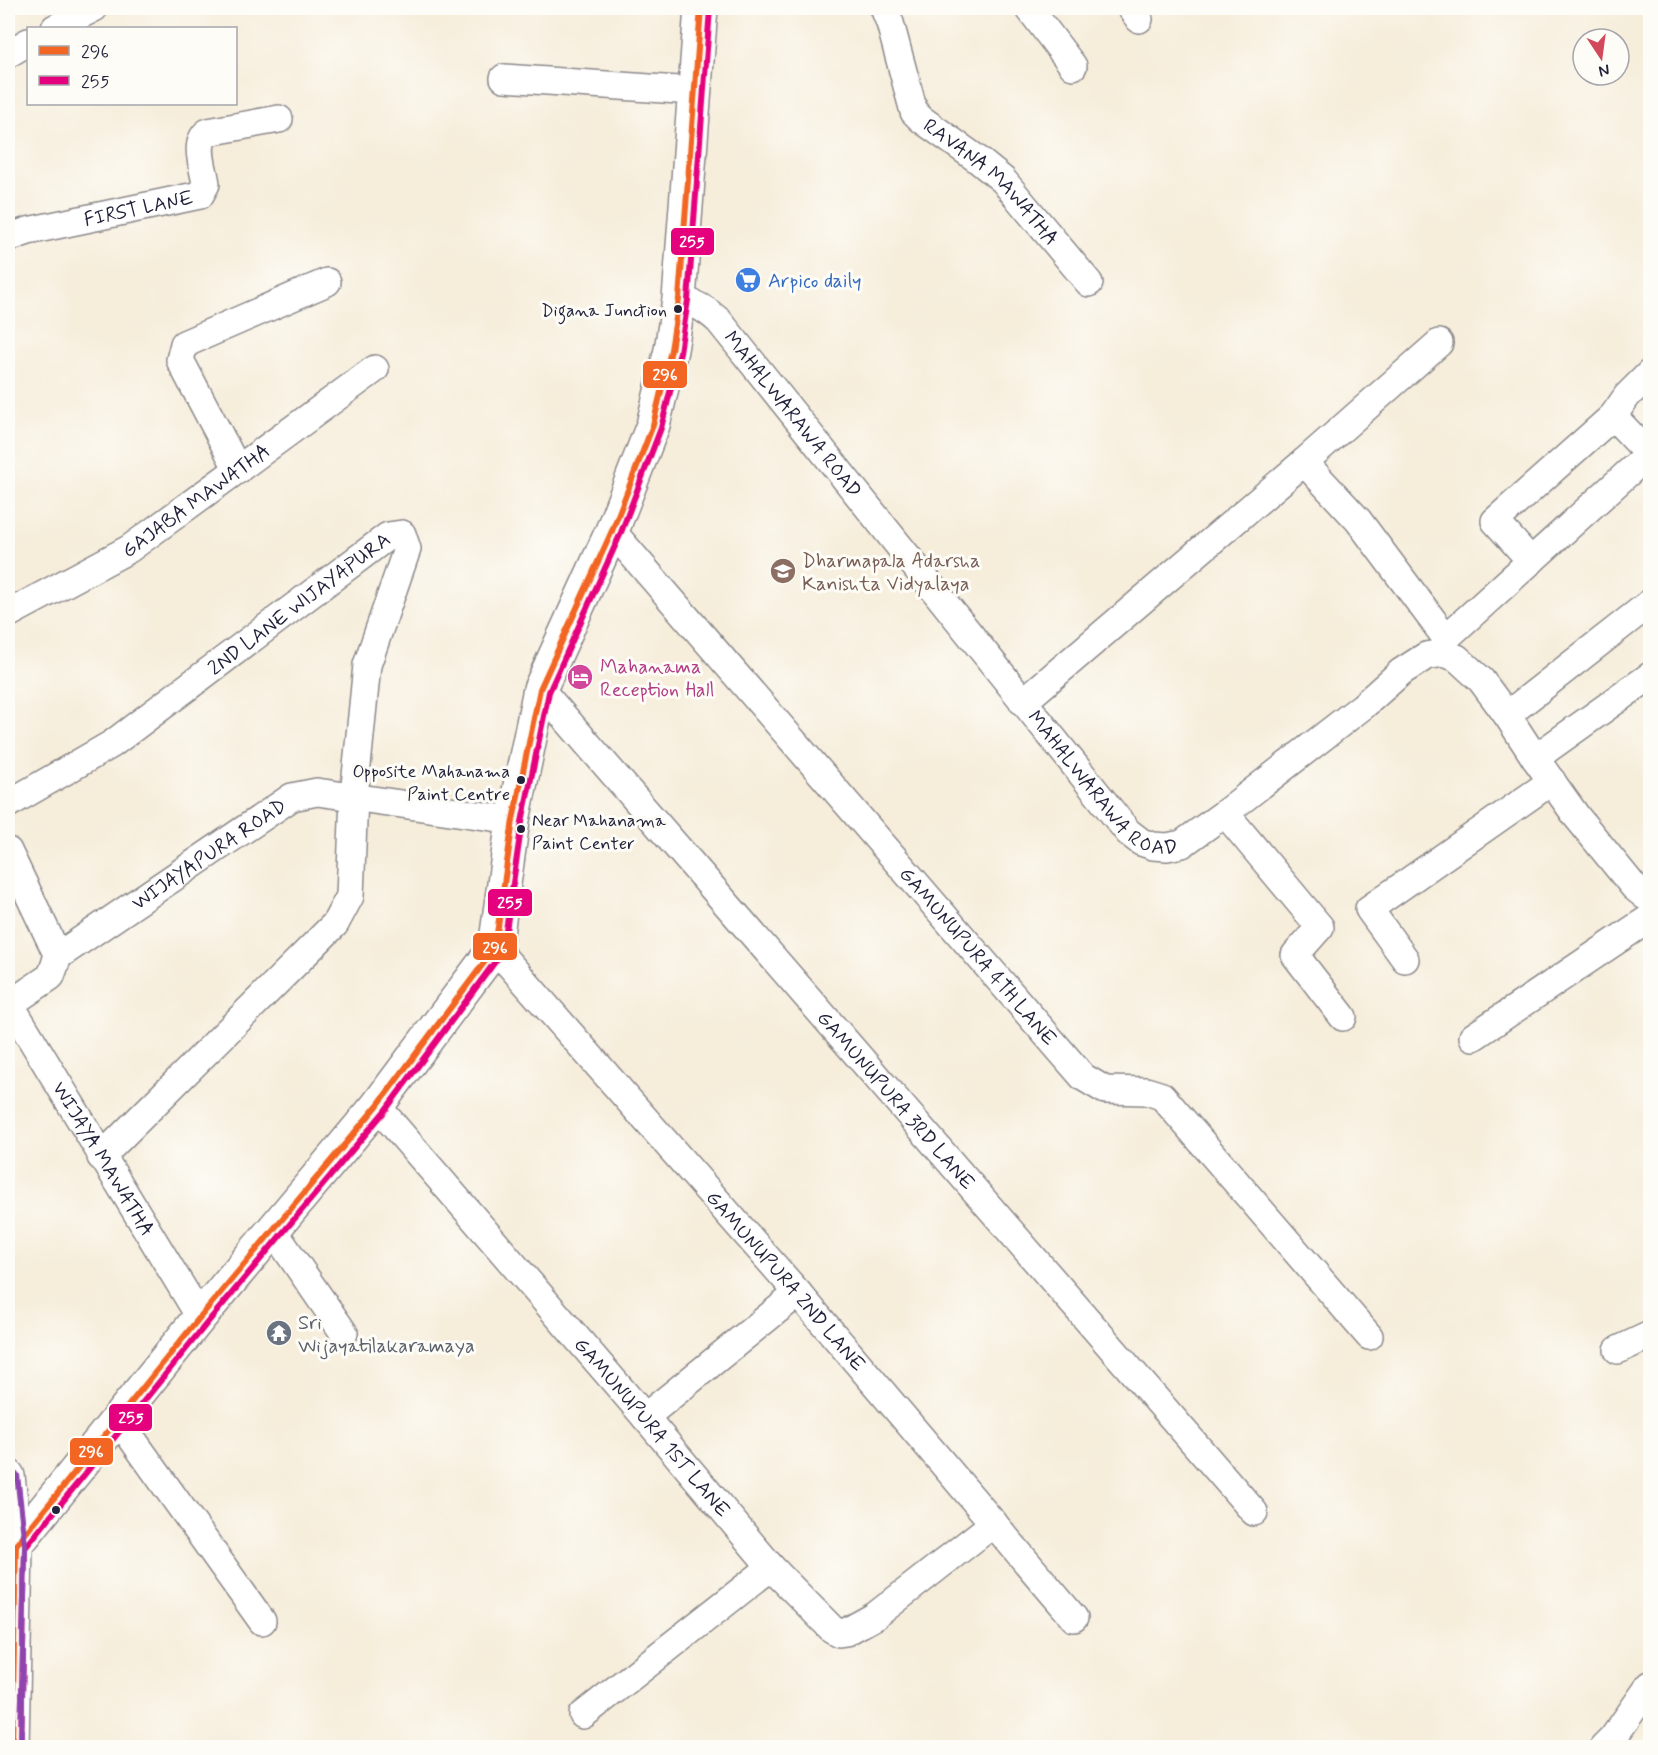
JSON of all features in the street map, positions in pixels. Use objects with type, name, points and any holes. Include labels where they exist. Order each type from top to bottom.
[{"type":"main road","points":[[16,1545],[200,1317],[377,1106],[495,948],[513,820],[540,689],[612,531],[653,425],[671,350],[679,299],[701,8]]},
{"type":"main road","points":[[8,1476],[16,1545],[12,1748]]},
{"type":"street","points":[[57,27],[94,8]]},
{"type":"street","name":"RAVANA MAWATHA","points":[[884,8],[914,112],[1003,180],[1089,283]]},
{"type":"street","points":[[1029,8],[1073,66]]},
{"type":"street","points":[[8,54],[27,43]]},
{"type":"street","points":[[504,78],[693,91]]},
{"type":"street","name":"FIRST LANE","points":[[8,238],[28,231],[200,195],[206,184],[201,137],[208,132],[279,119]]},
{"type":"street","points":[[238,470],[180,360],[184,344],[327,282]]},
{"type":"street","name":"MAHALWARAWA ROAD","points":[[679,299],[709,311],[718,321],[1128,832],[1142,842],[1167,848],[1182,844],[1363,706],[1401,672],[1445,646]]},
{"type":"street","points":[[1023,702],[1304,462],[1439,343]]},
{"type":"street","name":"GAJABA MAWATHA","points":[[8,614],[129,549],[375,369]]},
{"type":"street","points":[[1531,561],[1495,521],[1613,416],[1627,396],[1650,373]]},
{"type":"street","points":[[1445,646],[1531,561],[1650,454],[1613,416]]},
{"type":"street","points":[[1304,462],[1364,529],[1451,654],[1481,680],[1508,715],[1577,817],[1634,887],[1645,896],[1650,897]]},
{"type":"street","name":"GAMUNUPURA 4TH LANE","points":[[612,531],[1083,1077],[1105,1090],[1146,1091],[1162,1096],[1369,1336]]},
{"type":"street","name":"2ND LANE WIJAYAPURA","points":[[8,804],[112,744],[388,536],[402,534],[407,549],[366,665],[354,796],[350,896],[335,924],[101,1157]]},
{"type":"street","points":[[1508,715],[1650,603]]},
{"type":"street","points":[[1535,758],[1650,676]]},
{"type":"street","name":"GAMUNUPURA 3RD LANE","points":[[540,689],[1254,1512]]},
{"type":"street","points":[[1405,959],[1369,909],[1552,781]]},
{"type":"street","name":"WIJAYAPURA ROAD","points":[[58,956],[292,797],[317,792],[513,820]]},
{"type":"street","points":[[1225,813],[1320,927],[1295,955],[1343,1017]]},
{"type":"street","points":[[8,851],[58,956],[51,976],[9,1004]]},
{"type":"street","points":[[1473,1037],[1650,918]]},
{"type":"street","name":"GAMUNUPURA 2ND LANE","points":[[495,948],[798,1293],[1074,1618]]},
{"type":"street","name":"WIJAYA MAWATHA","points":[[9,1004],[200,1317]]},
{"type":"street","name":"GAMUNUPURA 1ST LANE","points":[[377,1106],[771,1567],[832,1629],[839,1633],[846,1632],[875,1616],[994,1523]]},
{"type":"street","points":[[273,1230],[344,1333]]},
{"type":"street","points":[[645,1417],[798,1293]]},
{"type":"street","points":[[1618,1350],[1650,1335]]},
{"type":"street","points":[[118,1419],[262,1621]]},
{"type":"street","points":[[583,1715],[771,1567]]},
{"type":"street","points":[[1603,1748],[1613,1738],[1650,1685]]},
{"type":"transit line","name":"296","points":[[12,1748],[16,1545],[200,1317],[377,1106],[495,948],[513,820],[540,689],[612,531],[653,425],[671,350],[679,299],[701,8]]},
{"type":"transit line","name":"255","points":[[21,1748],[25,1548],[207,1323],[384,1112],[503,951],[522,822],[549,692],[620,535],[661,428],[680,352],[688,300],[710,9]]},
{"type":"transit line","points":[[17,1475],[25,1545],[21,1748]]},
{"type":"place","name":"Arpico daily","points":[[748,280]]},
{"type":"place","name":"Digana Junction","points":[[678,309]]},
{"type":"place","name":"Dharmapala Adarsha Kanishta Vidyalaya","points":[[783,571]]},
{"type":"place","name":"Mahanama Reception Hall","points":[[580,677]]},
{"type":"place","name":"Opposite Mahanama Paint Centre","points":[[521,780]]},
{"type":"place","name":"Near Mahanama Paint Center","points":[[521,829]]},
{"type":"place","name":"Sri Wijayatilakaramaya","points":[[279,1333]]}]
